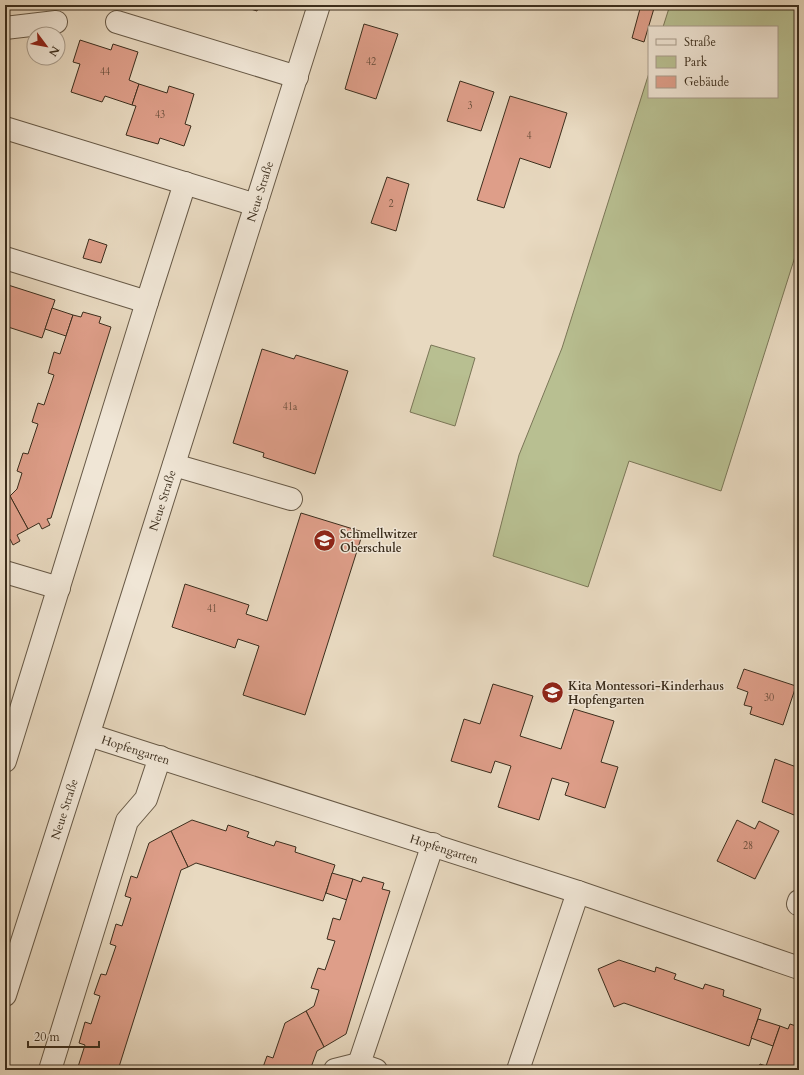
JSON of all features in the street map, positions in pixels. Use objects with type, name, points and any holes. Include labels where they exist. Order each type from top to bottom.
[{"type":"street","name":"Neue Straße","points":[[5,995],[89,735],[319,5]]},
{"type":"street","points":[[5,28],[56,22]]},
{"type":"street","points":[[117,22],[296,77]]},
{"type":"street","points":[[5,128],[256,205]]},
{"type":"street","points":[[5,761],[9,734],[59,588],[185,183]]},
{"type":"street","points":[[5,258],[147,302]]},
{"type":"street","points":[[174,465],[291,500]]},
{"type":"street","points":[[5,572],[59,588]]},
{"type":"street","name":"Hopfengarten","points":[[89,735],[433,844],[799,968]]},
{"type":"street","points":[[50,1070],[127,821],[146,799],[160,758]]},
{"type":"street","points":[[335,1070],[367,1067],[433,844]]},
{"type":"street","points":[[518,1070],[578,892]]},
{"type":"green space","points":[[670,5],[799,5],[799,244],[721,491],[629,461],[588,587],[493,556],[519,455],[562,348],[648,76],[648,98],[778,98],[778,26],[663,26]]},
{"type":"green space","points":[[431,345],[475,358],[455,426],[410,412]]},
{"type":"building","points":[[238,5],[259,5],[257,11]]},
{"type":"building","points":[[641,5],[655,5],[644,42],[632,38]]},
{"type":"building","points":[[364,24],[398,34],[376,99],[345,89]]},
{"type":"building","points":[[80,40],[111,50],[113,44],[138,52],[129,80],[139,84],[132,105],[105,96],[102,102],[71,92],[80,64],[73,62]]},
{"type":"building","points":[[460,81],[494,92],[481,131],[447,121]]},
{"type":"building","points":[[139,84],[167,93],[169,86],[194,94],[185,124],[191,126],[184,146],[160,138],[158,144],[126,135],[136,106],[132,105]]},
{"type":"building","points":[[510,96],[567,113],[550,168],[520,158],[504,208],[477,200]]},
{"type":"building","points":[[387,177],[409,184],[396,231],[371,223]]},
{"type":"building","points":[[89,239],[107,245],[101,263],[83,258]]},
{"type":"building","points":[[5,284],[55,300],[42,338],[5,326]]},
{"type":"building","points":[[52,308],[73,315],[66,336],[45,329]]},
{"type":"building","points":[[83,312],[101,317],[99,323],[111,327],[51,518],[47,519],[50,525],[42,529],[39,523],[28,529],[10,496],[17,489],[22,473],[17,471],[23,453],[28,454],[38,424],[32,422],[38,403],[44,405],[54,375],[48,373],[54,352],[60,354],[73,315],[81,317]]},
{"type":"building","points":[[262,349],[294,359],[296,355],[348,371],[315,474],[263,457],[264,453],[233,443]]},
{"type":"building","points":[[10,496],[28,529],[17,535],[20,541],[13,545],[10,539],[7,541],[5,540],[5,497]]},
{"type":"building","points":[[301,513],[363,532],[305,715],[243,695],[259,646],[238,639],[235,648],[172,627],[185,584],[249,605],[246,614],[267,621]]},
{"type":"building","points":[[744,669],[796,686],[783,725],[750,714],[752,707],[744,705],[748,692],[737,688]]},
{"type":"building","points":[[493,684],[533,696],[520,736],[561,749],[574,709],[614,721],[601,762],[618,767],[605,808],[565,795],[569,783],[552,778],[539,820],[498,807],[511,766],[495,761],[491,773],[451,761],[464,719],[480,724]]},
{"type":"building","points":[[775,759],[799,768],[799,817],[762,802]]},
{"type":"building","points":[[192,820],[226,831],[228,825],[249,832],[247,837],[274,846],[276,841],[296,847],[295,852],[335,865],[323,901],[196,863],[188,867],[171,831]]},
{"type":"building","points":[[737,820],[755,829],[759,821],[779,831],[755,879],[717,861]]},
{"type":"building","points":[[171,831],[188,867],[181,870],[118,1070],[77,1070],[85,1045],[79,1043],[85,1022],[91,1024],[100,996],[94,994],[101,974],[106,975],[116,946],[110,944],[116,924],[122,926],[131,898],[125,896],[131,876],[137,878],[149,843]]},
{"type":"building","points":[[332,873],[353,879],[347,900],[326,893]]},
{"type":"building","points":[[363,877],[384,883],[382,889],[390,891],[346,1034],[324,1047],[306,1011],[314,1006],[319,990],[311,988],[318,968],[325,970],[335,941],[327,939],[333,918],[340,920],[353,879],[361,882]]},
{"type":"building","points":[[619,960],[655,972],[656,967],[676,974],[674,979],[703,989],[705,984],[724,990],[723,996],[761,1009],[749,1046],[624,1003],[614,1007],[598,969]]},
{"type":"building","points":[[306,1011],[324,1047],[317,1051],[310,1070],[262,1070],[267,1056],[273,1058],[285,1023]]},
{"type":"building","points":[[758,1019],[780,1026],[773,1046],[751,1038]]},
{"type":"building","points":[[790,1024],[799,1027],[799,1070],[757,1070],[760,1064],[766,1066],[780,1026],[788,1029]]},
{"type":"place","name":"Schmellwitzer Oberschule","points":[[325,541]]},
{"type":"place","name":"Kita Montessori-Kinderhaus Hopfengarten","points":[[552,693]]}]
